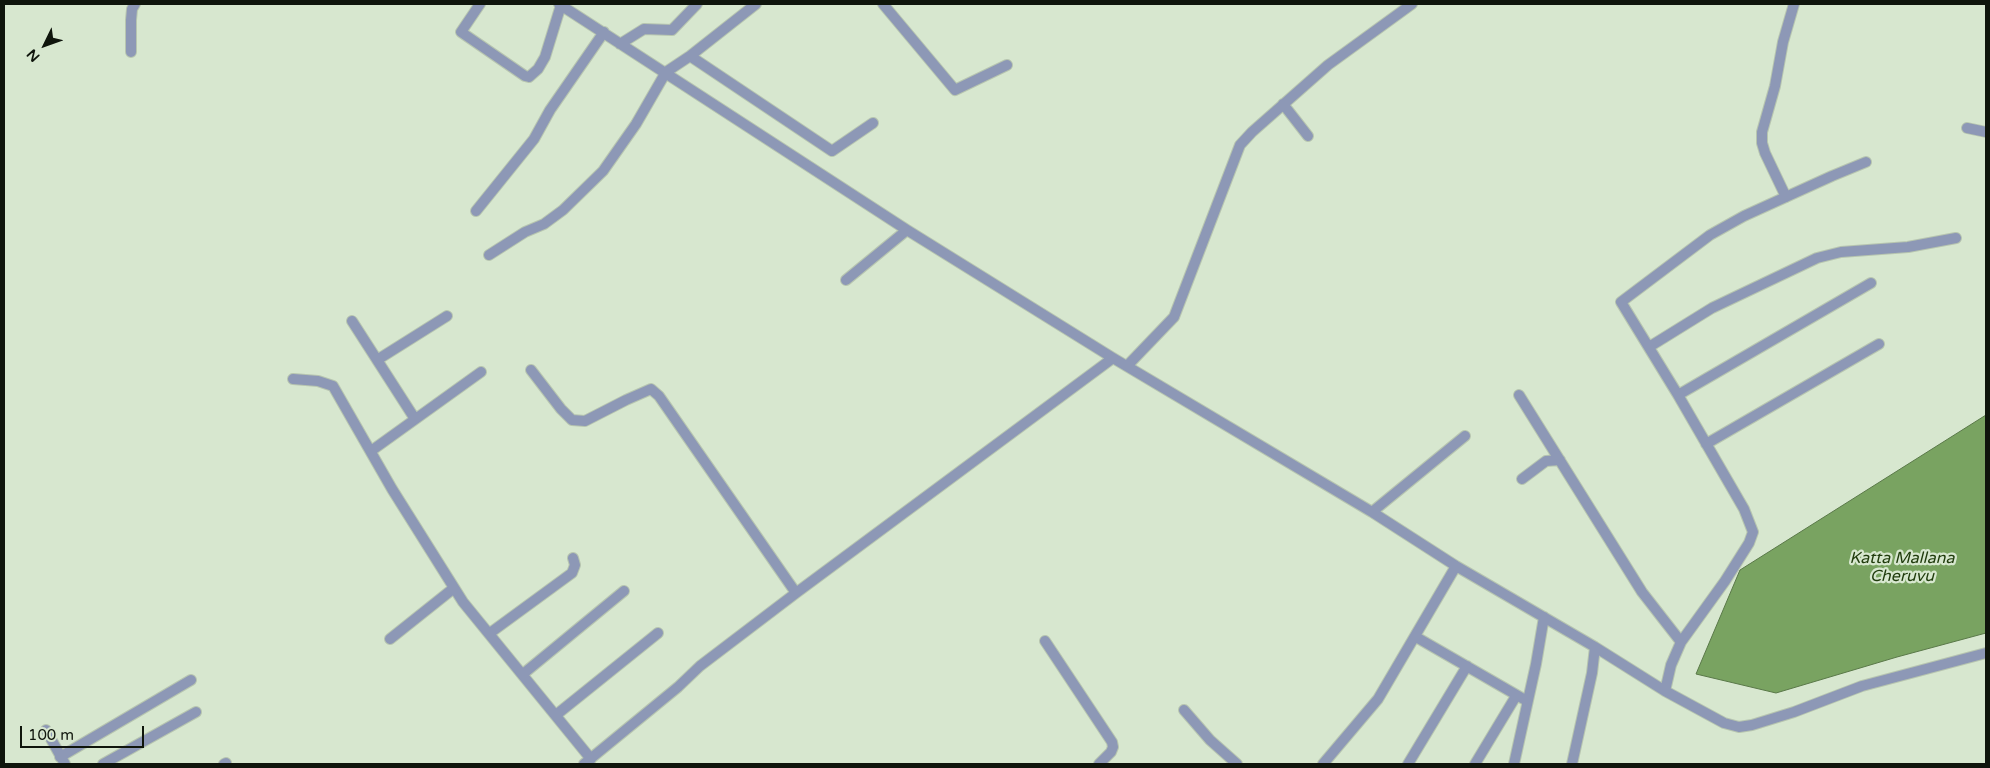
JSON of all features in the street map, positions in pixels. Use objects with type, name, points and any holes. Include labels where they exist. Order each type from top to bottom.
[{"type":"street","points":[[480,4],[461,32],[528,76],[538,68],[545,57],[560,4],[907,230],[1113,358],[1372,512],[1456,566],[1595,647],[1665,691],[1724,723],[1746,726],[1794,712],[1862,686],[1986,653]]},
{"type":"street","points":[[620,44],[644,29],[672,30],[697,4]]},
{"type":"street","points":[[489,255],[525,232],[544,224],[563,210],[603,170],[636,124],[666,72],[690,56],[756,4]]},
{"type":"street","points":[[883,4],[955,90],[1007,65]]},
{"type":"street","points":[[1127,366],[1174,317],[1240,145],[1252,132],[1328,65],[1412,4]]},
{"type":"street","points":[[1786,198],[1765,153],[1762,143],[1762,132],[1794,4]]},
{"type":"street","points":[[131,52],[132,5]]},
{"type":"street","points":[[476,210],[534,139],[550,110],[604,32]]},
{"type":"street","points":[[690,56],[832,151],[872,124]]},
{"type":"street","points":[[1283,104],[1308,136]]},
{"type":"street","points":[[1967,128],[1986,132]]},
{"type":"street","points":[[1665,691],[1671,665],[1681,642],[1725,581],[1754,532],[1744,509],[1621,302],[1710,235],[1744,216],[1866,162]]},
{"type":"street","points":[[846,280],[907,230]]},
{"type":"street","points":[[1649,347],[1712,308],[1817,258],[1841,252],[1908,246],[1956,238]]},
{"type":"street","points":[[1678,395],[1871,283]]},
{"type":"street","points":[[377,360],[446,316]]},
{"type":"street","points":[[352,321],[416,419]]},
{"type":"street","points":[[1706,444],[1879,344]]},
{"type":"street","points":[[293,379],[318,381],[333,386],[392,489],[463,602],[556,715],[588,762],[678,687],[700,666],[1113,358]]},
{"type":"street","points":[[531,370],[560,409],[572,420],[585,420],[651,389],[659,396],[796,593]]},
{"type":"street","points":[[371,451],[481,372]]},
{"type":"street","points":[[1520,395],[1642,592],[1681,642]]},
{"type":"street","points":[[1372,512],[1465,436]]},
{"type":"street","points":[[1522,479],[1546,461],[1560,460]]},
{"type":"street","points":[[490,633],[572,572],[575,565],[573,558]]},
{"type":"street","points":[[1328,763],[1378,699],[1456,566]]},
{"type":"street","points":[[390,639],[454,588]]},
{"type":"street","points":[[523,674],[624,591]]},
{"type":"street","points":[[1514,764],[1536,664],[1544,617]]},
{"type":"street","points":[[556,715],[658,633]]},
{"type":"street","points":[[1416,637],[1527,701]]},
{"type":"street","points":[[1045,640],[1112,742],[1111,752],[1099,764]]},
{"type":"street","points":[[1572,764],[1592,673],[1595,647]]},
{"type":"street","points":[[1408,764],[1467,666]]},
{"type":"street","points":[[46,730],[63,760],[191,680]]},
{"type":"street","points":[[1475,764],[1516,696]]},
{"type":"street","points":[[1184,710],[1210,740],[1237,764]]},
{"type":"street","points":[[102,764],[196,712]]},
{"type":"water","name":"Katta Mallana Cheruvu","points":[[1986,415],[1986,633],[1776,693],[1696,674],[1740,570]]}]
